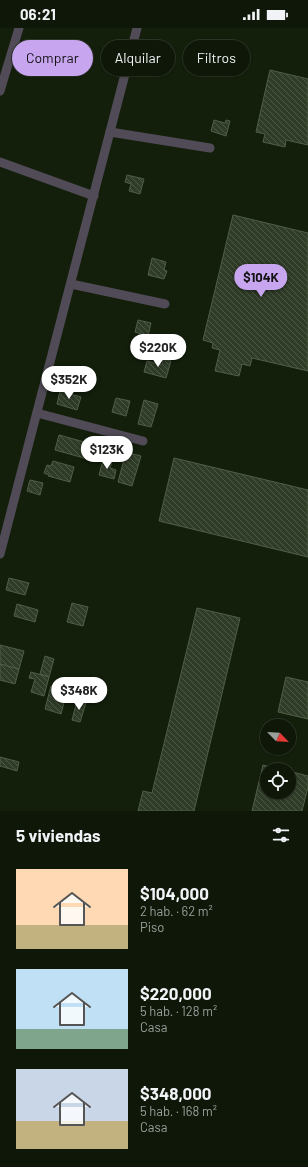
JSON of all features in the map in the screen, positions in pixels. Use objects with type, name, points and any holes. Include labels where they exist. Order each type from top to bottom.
[{"type":"street","points":[[0,91],[19,28]]},
{"type":"street","points":[[0,554],[137,28]]},
{"type":"street","points":[[110,132],[210,148]]},
{"type":"street","points":[[0,162],[94,196]]},
{"type":"street","points":[[71,284],[165,304]]},
{"type":"street","points":[[37,413],[143,441]]},
{"type":"building","points":[[270,70],[308,79],[308,145],[286,140],[285,147],[263,142],[265,134],[256,132]]},
{"type":"building","points":[[214,120],[225,123],[226,120],[230,121],[226,136],[211,131]]},
{"type":"building","points":[[127,175],[144,179],[140,194],[129,191],[131,184],[125,182]]},
{"type":"building","points":[[233,215],[308,233],[308,371],[252,358],[250,366],[242,364],[239,376],[215,371],[220,350],[212,348],[213,343],[203,340]]},
{"type":"building","points":[[152,258],[166,262],[164,270],[167,271],[164,279],[148,275]]},
{"type":"building","points":[[138,320],[151,323],[148,336],[135,332]]},
{"type":"building","points":[[163,359],[171,361],[166,378],[144,372],[147,361],[162,365]]},
{"type":"building","points":[[75,367],[95,373],[91,389],[70,383]]},
{"type":"building","points":[[60,391],[81,397],[77,410],[57,404]]},
{"type":"building","points":[[116,398],[130,401],[126,416],[112,412]]},
{"type":"building","points":[[144,400],[158,404],[151,427],[138,424]]},
{"type":"building","points":[[59,435],[88,443],[84,458],[55,450]]},
{"type":"building","points":[[126,452],[141,456],[132,486],[118,482]]},
{"type":"building","points":[[174,458],[308,490],[308,557],[159,521]]},
{"type":"building","points":[[103,460],[112,462],[110,468],[116,470],[114,479],[99,475]]},
{"type":"building","points":[[53,461],[74,467],[70,482],[48,476],[49,475],[44,473],[47,465],[51,466]]},
{"type":"building","points":[[30,480],[43,483],[40,495],[27,491]]},
{"type":"building","points":[[9,578],[29,583],[25,595],[6,590]]},
{"type":"building","points":[[72,603],[88,607],[83,626],[67,622]]},
{"type":"building","points":[[17,604],[38,610],[35,622],[14,616]]},
{"type":"building","points":[[197,608],[240,618],[194,811],[138,811],[143,791],[152,793]]},
{"type":"building","points":[[0,645],[24,651],[19,669],[0,664]]},
{"type":"building","points":[[45,656],[54,659],[49,677],[40,674]]},
{"type":"building","points":[[0,664],[19,669],[15,684],[0,680]]},
{"type":"building","points":[[31,672],[49,677],[44,696],[31,692],[35,679],[29,678]]},
{"type":"building","points":[[286,677],[308,682],[308,719],[278,712]]},
{"type":"building","points":[[51,686],[67,691],[61,714],[45,709]]},
{"type":"building","points":[[77,701],[86,703],[80,722],[72,720]]},
{"type":"building","points":[[0,757],[19,762],[17,771],[0,766]]},
{"type":"building","points":[[296,773],[308,776],[308,787],[302,811],[252,811],[260,778],[260,799],[296,799]]}]
